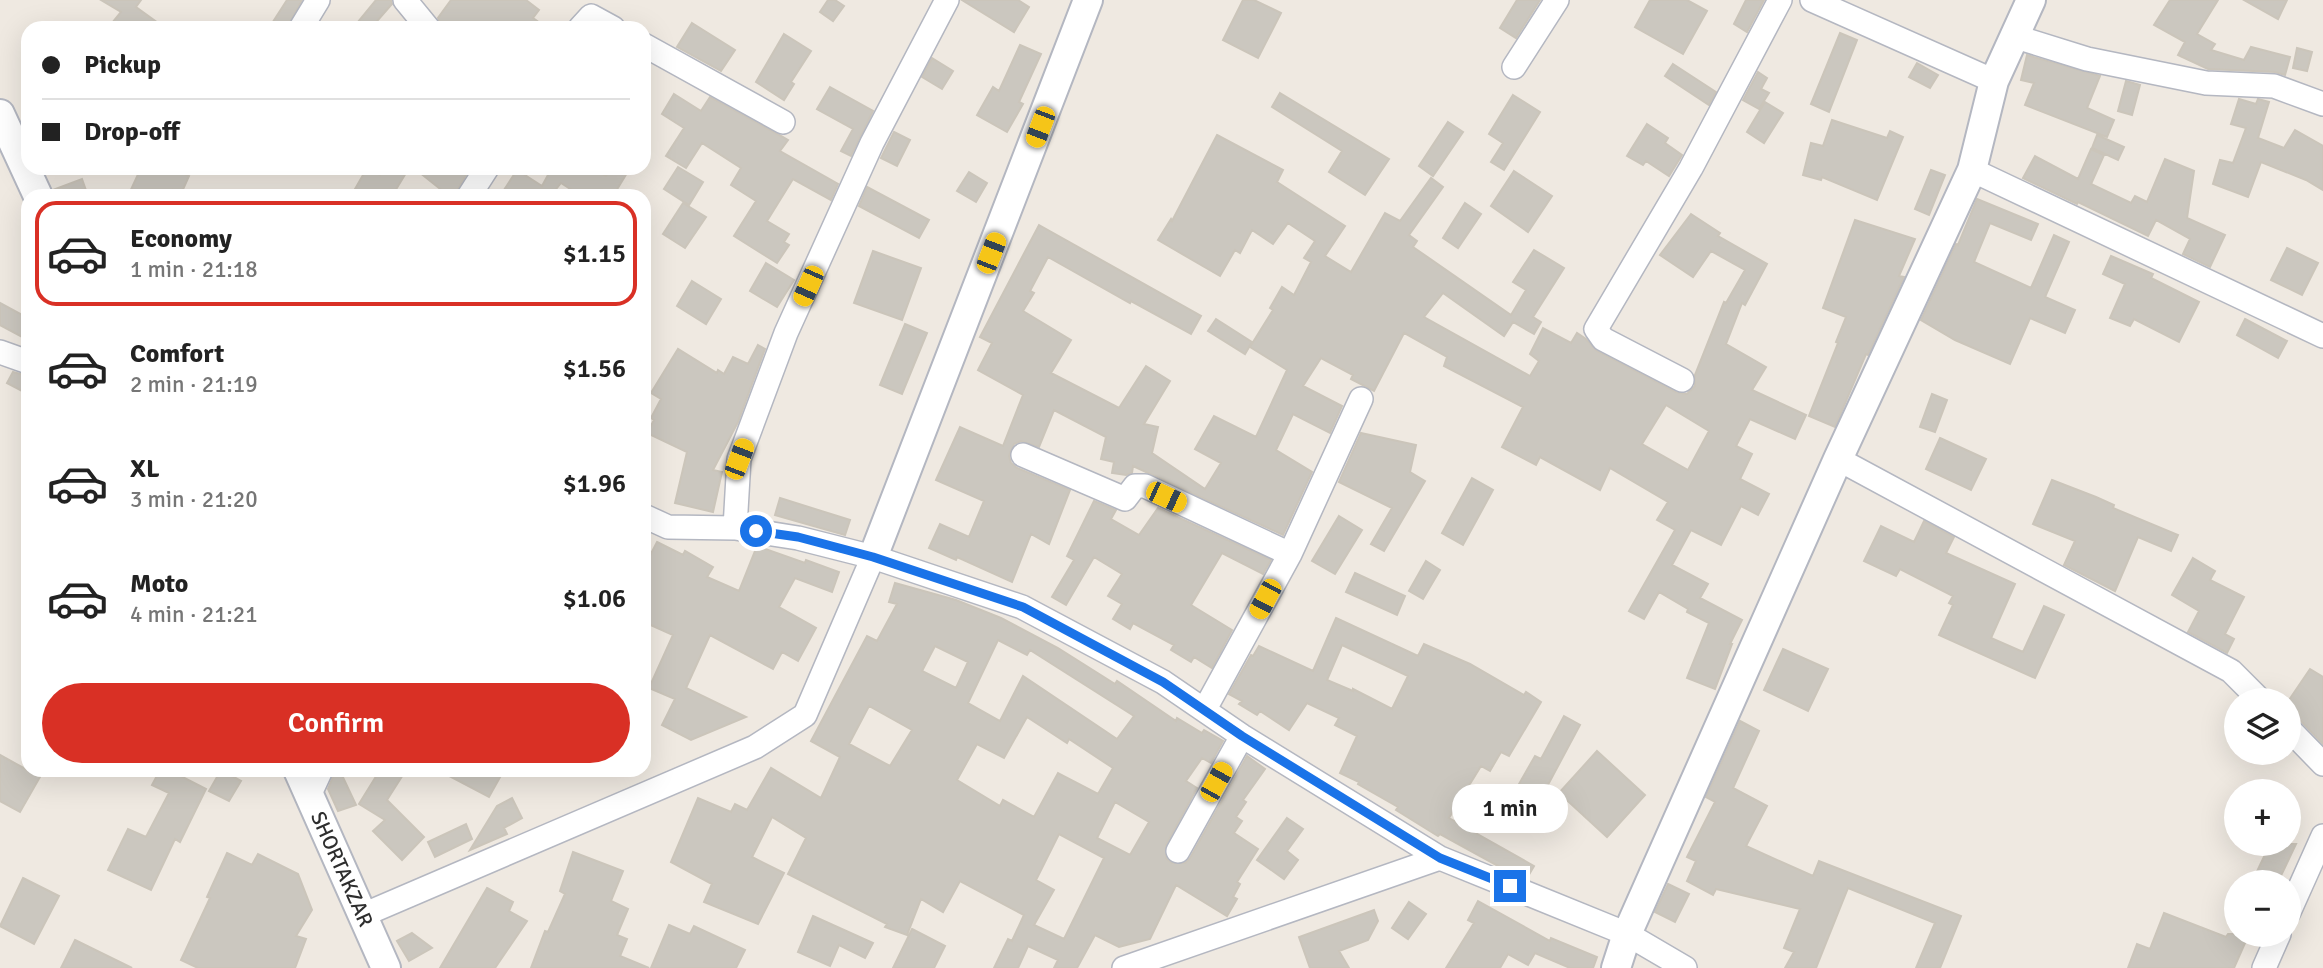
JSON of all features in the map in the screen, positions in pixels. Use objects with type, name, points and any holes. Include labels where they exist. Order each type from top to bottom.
[{"type":"street","points":[[304,21],[318,0]]},
{"type":"street","points":[[405,0],[422,21]]},
{"type":"street","points":[[735,528],[739,459],[786,333],[872,143],[947,0]]},
{"type":"street","points":[[363,915],[755,747],[805,715],[873,557],[1088,0]]},
{"type":"street","points":[[1514,67],[1557,0]]},
{"type":"street","points":[[1682,380],[1603,339],[1596,329],[1691,168],[1780,0]]},
{"type":"street","points":[[1812,0],[1994,81]]},
{"type":"street","points":[[1616,968],[1627,934],[1838,459],[1972,170],[1994,81],[2031,0]]},
{"type":"street","points":[[586,21],[591,16],[601,21]]},
{"type":"street","points":[[2013,36],[2087,59],[2206,83],[2274,86],[2323,104]]},
{"type":"street","points":[[651,49],[783,122]]},
{"type":"street","points":[[0,114],[21,159]]},
{"type":"street","points":[[1972,170],[2323,336]]},
{"type":"street","points":[[0,352],[21,360]]},
{"type":"street","points":[[1205,709],[1290,554],[1361,399]]},
{"type":"street","points":[[1023,455],[1125,499],[1135,486],[1145,486],[1290,554]]},
{"type":"street","points":[[1838,459],[2231,671],[2248,688]]},
{"type":"street","points":[[651,519],[668,527],[735,528],[798,537],[873,557],[1023,607],[1163,682],[1242,736],[1440,858],[1627,934],[1685,968]]},
{"type":"street","points":[[1178,851],[1242,736]]},
{"type":"street","points":[[2301,741],[2323,764]]},
{"type":"street","name":"SHORTAKZAR","points":[[301,777],[386,968]]},
{"type":"street","points":[[309,796],[318,777]]},
{"type":"street","points":[[2301,885],[2323,836]]},
{"type":"street","points":[[1124,968],[1440,858]]},
{"type":"street","points":[[2264,968],[2273,947]]},
{"type":"building","points":[[101,0],[141,0],[136,7],[155,21],[114,21],[121,12]]},
{"type":"building","points":[[287,0],[302,0],[291,21],[274,21]]},
{"type":"building","points":[[376,0],[391,0],[392,4],[377,21],[359,21]]},
{"type":"building","points":[[451,0],[526,0],[539,10],[533,18],[537,21],[439,21],[438,18]]},
{"type":"building","points":[[828,0],[835,0],[844,6],[833,21],[820,12]]},
{"type":"building","points":[[962,0],[1018,0],[1029,7],[1014,32]]},
{"type":"building","points":[[1243,0],[1254,0],[1281,13],[1258,58],[1223,40]]},
{"type":"building","points":[[1517,0],[1540,0],[1516,38],[1500,28]]},
{"type":"building","points":[[1650,0],[1687,0],[1707,11],[1683,54],[1635,27]]},
{"type":"building","points":[[1746,0],[1764,0],[1747,32],[1734,24]]},
{"type":"building","points":[[2170,0],[2218,0],[2197,34],[2215,44],[2211,50],[2244,60],[2251,47],[2290,57],[2285,75],[2275,72],[2208,69],[2178,55],[2185,42],[2154,25]]},
{"type":"building","points":[[2244,0],[2287,0],[2278,19]]},
{"type":"building","points":[[692,23],[735,50],[721,71],[677,47]]},
{"type":"building","points":[[1840,33],[1857,40],[1829,112],[1811,104]]},
{"type":"building","points":[[784,34],[811,51],[791,82],[794,84],[784,100],[756,82]]},
{"type":"building","points":[[1020,45],[1041,54],[1019,102],[1023,104],[1007,132],[977,115],[993,87],[999,91]]},
{"type":"building","points":[[2297,48],[2312,52],[2307,71],[2293,68]]},
{"type":"building","points":[[2027,55],[2100,76],[2087,108],[2114,120],[2107,137],[2025,105],[2034,83],[2021,80]]},
{"type":"building","points":[[932,58],[953,71],[942,89],[922,77]]},
{"type":"building","points":[[1917,63],[1938,75],[1930,88],[1909,77]]},
{"type":"building","points":[[1673,64],[1716,92],[1709,105],[1665,76]]},
{"type":"building","points":[[1758,72],[1767,78],[1761,89],[1769,93],[1759,109],[1743,100]]},
{"type":"building","points":[[2126,81],[2140,85],[2132,115],[2118,111]]},
{"type":"building","points":[[830,87],[873,111],[851,156],[841,151],[853,129],[817,109]]},
{"type":"building","points":[[1280,93],[1389,159],[1365,195],[1329,172],[1342,151],[1272,107]]},
{"type":"building","points":[[674,94],[701,111],[710,97],[788,140],[780,151],[838,184],[831,200],[793,179],[767,221],[789,234],[784,242],[789,245],[777,263],[734,236],[756,201],[731,185],[741,168],[702,143],[686,168],[666,156],[684,128],[662,114]]},
{"type":"building","points":[[1513,95],[1540,112],[1504,170],[1491,162],[1503,143],[1489,134]]},
{"type":"building","points":[[2239,99],[2256,104],[2258,99],[2269,102],[2258,138],[2284,148],[2295,130],[2323,146],[2323,190],[2306,180],[2261,162],[2248,197],[2213,184],[2220,160],[2233,163],[2246,128],[2231,124]]},
{"type":"building","points":[[1765,102],[1783,113],[1764,143],[1747,132]]},
{"type":"building","points":[[1832,120],[1887,138],[1890,131],[1903,137],[1877,200],[1822,177],[1821,180],[1803,175],[1811,143],[1823,146]]},
{"type":"building","points":[[1448,122],[1463,132],[1433,176],[1419,166]]},
{"type":"building","points":[[1647,124],[1668,138],[1665,143],[1682,155],[1669,176],[1646,161],[1643,165],[1627,156]]},
{"type":"building","points":[[894,132],[910,140],[897,166],[881,158]]},
{"type":"building","points":[[1217,135],[1283,170],[1277,182],[1345,226],[1325,256],[1351,272],[1385,213],[1400,221],[1431,178],[1443,187],[1409,235],[1417,241],[1413,247],[1511,315],[1526,290],[1513,282],[1534,250],[1564,268],[1533,317],[1541,322],[1534,334],[1513,322],[1504,336],[1443,293],[1424,317],[1530,376],[1539,361],[1530,354],[1543,328],[1571,343],[1577,333],[1597,351],[1676,392],[1687,394],[1695,386],[1695,375],[1724,302],[1726,303],[1745,270],[1711,251],[1693,277],[1660,255],[1691,214],[1720,233],[1718,236],[1767,264],[1745,305],[1742,303],[1726,344],[1766,367],[1752,390],[1806,415],[1795,439],[1750,419],[1736,446],[1752,454],[1740,479],[1769,494],[1758,515],[1741,506],[1721,545],[1691,530],[1672,565],[1708,584],[1700,598],[1742,620],[1730,644],[1715,689],[1687,678],[1709,623],[1687,612],[1688,609],[1659,592],[1644,619],[1629,611],[1675,530],[1657,520],[1668,502],[1610,468],[1600,490],[1540,457],[1536,465],[1502,447],[1523,407],[1444,366],[1447,357],[1404,333],[1374,391],[1351,379],[1353,375],[1321,358],[1303,386],[1342,406],[1330,433],[1293,414],[1276,450],[1312,472],[1283,535],[1133,466],[1132,473],[1126,475],[1112,473],[1114,462],[1101,459],[1106,437],[1054,410],[1039,447],[1021,441],[1014,444],[1009,456],[1011,463],[1017,468],[1070,490],[1049,544],[1031,534],[1012,582],[957,557],[956,560],[929,548],[940,524],[969,537],[984,501],[936,480],[960,427],[1003,446],[1023,395],[978,370],[992,343],[980,337],[1039,225],[1201,316],[1191,334],[1048,257],[1030,291],[1034,293],[1023,311],[1071,340],[1051,373],[1119,408],[1146,366],[1170,381],[1144,424],[1158,427],[1152,453],[1205,489],[1221,463],[1195,449],[1214,416],[1256,437],[1287,370],[1250,347],[1273,310],[1270,308],[1282,287],[1294,295],[1311,262],[1304,258],[1315,241],[1288,223],[1273,244],[1252,230],[1240,253],[1235,250],[1220,276],[1158,240],[1171,219],[1172,221]],"holes":[[[1666,405],[1709,431],[1688,470],[1642,444]]]},
{"type":"building","points":[[2097,135],[2124,147],[2118,160],[2092,148]]},
{"type":"building","points":[[2091,149],[2104,155],[2091,184],[2131,203],[2135,196],[2147,202],[2165,159],[2194,171],[2187,218],[2225,235],[2210,267],[2183,254],[2190,239],[2156,220],[2148,236],[2023,178],[2035,156],[2078,179]]},
{"type":"building","points":[[678,167],[703,182],[689,205],[664,189]]},
{"type":"building","points":[[1931,170],[1945,175],[1929,215],[1915,209]]},
{"type":"building","points":[[1514,171],[1552,196],[1528,232],[1491,206]]},
{"type":"building","points":[[969,172],[987,183],[976,202],[957,191]]},
{"type":"building","points":[[138,175],[189,176],[183,189],[131,189]]},
{"type":"building","points":[[363,175],[405,175],[396,189],[355,189]]},
{"type":"building","points":[[423,175],[466,175],[458,189],[440,189]]},
{"type":"building","points":[[514,175],[525,175],[542,186],[548,175],[626,175],[617,189],[570,189],[561,183],[556,189],[505,189]]},
{"type":"building","points":[[82,179],[86,189],[56,189]]},
{"type":"building","points":[[867,187],[929,220],[919,238],[859,206]]},
{"type":"building","points":[[1977,199],[2038,224],[2031,240],[1990,223],[1974,262],[2031,288],[2054,235],[2069,242],[2045,297],[2075,310],[2065,333],[2030,318],[2010,364],[1955,340],[1921,320]]},
{"type":"building","points":[[683,203],[706,217],[685,248],[663,234]]},
{"type":"building","points":[[1465,203],[1481,214],[1458,248],[1443,238]]},
{"type":"building","points":[[1855,220],[1915,239],[1899,276],[1904,277],[1868,355],[1866,354],[1835,427],[1809,416],[1846,317],[1823,308]]},
{"type":"building","points":[[2287,248],[2318,263],[2302,295],[2271,280]]},
{"type":"building","points":[[873,251],[921,268],[902,320],[854,303]]},
{"type":"building","points":[[2111,256],[2153,274],[2151,278],[2199,302],[2179,342],[2134,319],[2130,326],[2110,318],[2125,284],[2103,274]]},
{"type":"building","points":[[766,263],[794,280],[777,307],[750,291]]},
{"type":"building","points":[[692,281],[721,299],[706,324],[677,306]]},
{"type":"building","points":[[0,303],[21,314],[21,336],[0,325]]},
{"type":"building","points":[[1216,319],[1252,342],[1245,354],[1208,331]]},
{"type":"building","points":[[2245,319],[2287,341],[2278,358],[2237,335]]},
{"type":"building","points":[[905,324],[927,333],[902,394],[880,385]]},
{"type":"building","points":[[758,345],[765,349],[738,422],[713,470],[722,472],[713,512],[675,503],[687,452],[651,435],[654,420],[651,418],[661,399],[651,393],[678,349],[717,373],[718,370],[724,374],[733,357],[748,364]]},
{"type":"building","points":[[13,372],[21,374],[21,390],[7,383]]},
{"type":"building","points":[[1932,394],[1947,400],[1935,432],[1920,427]]},
{"type":"building","points":[[1361,433],[1416,445],[1410,472],[1425,481],[1384,551],[1371,544],[1392,508],[1339,482]]},
{"type":"building","points":[[1940,438],[1986,459],[1971,490],[1926,469]]},
{"type":"building","points":[[1472,478],[1493,490],[1463,545],[1442,533]]},
{"type":"building","points":[[2052,480],[2178,535],[2171,551],[2138,537],[2115,591],[2064,565],[2075,541],[2033,524]]},
{"type":"building","points":[[780,498],[850,520],[845,535],[775,515]]},
{"type":"building","points":[[1094,501],[1116,510],[1111,519],[1139,535],[1158,508],[1271,560],[1263,574],[1222,553],[1191,605],[1232,630],[1212,668],[1194,657],[1191,662],[1171,650],[1174,645],[1133,623],[1130,629],[1113,619],[1122,604],[1108,596],[1122,574],[1094,557],[1066,605],[1052,597],[1074,560],[1067,556]]},
{"type":"building","points":[[1339,516],[1362,530],[1335,574],[1312,561]]},
{"type":"building","points":[[1924,521],[1954,537],[1946,553],[2015,584],[1991,638],[2023,652],[2044,606],[2064,615],[2035,678],[1939,635],[1953,605],[1949,603],[1953,596],[1900,569],[1896,576],[1864,561],[1881,526],[1914,542]]},
{"type":"building","points":[[657,542],[683,555],[685,551],[713,567],[707,577],[739,591],[757,546],[839,572],[832,592],[795,578],[779,607],[816,628],[798,661],[782,652],[773,669],[710,635],[686,688],[746,717],[691,740],[662,725],[675,699],[651,689],[673,635],[651,625],[651,554]]},
{"type":"building","points":[[2193,558],[2215,571],[2210,580],[2244,597],[2225,634],[2234,639],[2227,653],[2188,632],[2199,611],[2172,595]]},
{"type":"building","points":[[1426,561],[1440,570],[1423,599],[1409,591]]},
{"type":"building","points":[[1355,573],[1405,596],[1397,615],[1346,592]]},
{"type":"building","points":[[895,583],[956,600],[1001,618],[1058,648],[1115,684],[1117,681],[1176,721],[1177,718],[1202,733],[1204,730],[1223,741],[1211,763],[1202,758],[1186,781],[1197,788],[1166,845],[1166,858],[1172,863],[1185,863],[1190,858],[1247,756],[1265,769],[1243,800],[1246,802],[1236,817],[1242,821],[1234,833],[1258,849],[1237,882],[1240,884],[1233,897],[1237,899],[1227,916],[1176,885],[1150,939],[1119,947],[1095,935],[1077,968],[1054,968],[1058,960],[1028,946],[1018,968],[994,968],[1008,939],[1012,941],[1024,915],[960,881],[943,912],[921,899],[907,935],[885,927],[887,924],[788,874],[806,838],[772,817],[752,857],[784,873],[758,924],[704,902],[712,884],[671,862],[698,798],[731,812],[735,804],[747,810],[771,768],[821,798],[840,757],[811,741],[867,636],[877,641],[897,604],[889,602]],"holes":[[[998,640],[1027,655],[1030,650],[1134,716],[1117,739],[1023,676],[1000,721],[968,703]],[[935,646],[968,662],[956,688],[922,671]],[[869,706],[912,730],[890,766],[849,744]],[[1027,717],[1067,743],[1069,739],[1113,768],[1098,794],[1058,773],[1034,817],[1003,800],[1000,806],[957,780],[977,744],[1004,758]],[[1115,802],[1149,822],[1130,855],[1097,838]],[[1059,834],[1104,858],[1064,939],[1034,925],[1054,890],[1036,880]]]},
{"type":"building","points":[[1336,618],[1418,656],[1424,644],[1470,664],[1541,702],[1509,756],[1501,752],[1490,771],[1481,766],[1449,818],[1534,866],[1527,878],[1500,867],[1440,834],[1438,836],[1396,810],[1398,807],[1340,773],[1357,736],[1335,725],[1339,718],[1307,703],[1289,730],[1260,711],[1257,715],[1239,704],[1242,701],[1229,694],[1259,646],[1313,671]],"holes":[[[1342,645],[1408,676],[1392,709],[1353,689],[1327,680]]]},
{"type":"building","points":[[1783,649],[1828,669],[1808,711],[1764,690]]},
{"type":"building","points":[[2310,669],[2323,677],[2323,744],[2301,721],[2301,688],[2297,688]]},
{"type":"building","points":[[1564,716],[1580,725],[1542,796],[1519,784],[1535,756],[1541,759]]},
{"type":"building","points":[[1740,721],[1759,731],[1733,788],[1767,806],[1746,846],[1813,876],[1819,861],[1961,916],[1940,968],[1916,968],[1935,923],[1848,888],[1816,968],[1785,968],[1794,952],[1784,948],[1800,909],[1716,889],[1713,895],[1687,881],[1696,861],[1687,857],[1715,802],[1706,797]]},
{"type":"building","points":[[1597,751],[1645,795],[1607,837],[1559,793]]},
{"type":"building","points":[[0,755],[21,767],[21,777],[40,777],[20,812],[0,801]]},
{"type":"building","points":[[156,777],[183,777],[206,789],[180,842],[175,839],[151,890],[108,870],[128,829],[146,837],[169,793],[152,785]]},
{"type":"building","points":[[217,777],[234,777],[241,781],[229,801],[209,791]]},
{"type":"building","points":[[333,777],[343,777],[356,805],[338,811],[328,789]]},
{"type":"building","points":[[376,777],[402,777],[387,800],[424,837],[402,860],[373,831],[385,820],[359,804]]},
{"type":"building","points":[[451,777],[500,777],[489,797]]},
{"type":"building","points":[[512,798],[522,818],[504,828],[507,834],[470,850],[497,806]]},
{"type":"building","points":[[1287,818],[1303,829],[1287,851],[1298,860],[1284,879],[1257,860]]},
{"type":"building","points":[[466,824],[472,839],[435,857],[428,842]]},
{"type":"building","points":[[573,852],[623,871],[611,901],[628,909],[617,935],[627,939],[620,956],[649,968],[531,968],[545,931],[548,932],[565,894],[560,891]]},
{"type":"building","points":[[227,853],[252,865],[258,854],[298,874],[312,910],[296,936],[306,939],[295,968],[198,968],[181,960],[210,898],[207,897]]},
{"type":"building","points":[[2264,856],[2290,856],[2284,870],[2258,870]]},
{"type":"building","points":[[23,878],[59,896],[34,944],[0,926]]},
{"type":"building","points":[[1668,884],[1689,894],[1675,922],[1655,912]]},
{"type":"building","points":[[487,888],[513,902],[509,911],[527,921],[495,968],[440,968]]},
{"type":"building","points":[[1478,901],[1550,941],[1551,938],[1597,957],[1593,968],[1570,968],[1535,953],[1528,965],[1508,954],[1500,968],[1446,968],[1474,923],[1468,920]]},
{"type":"building","points":[[1409,902],[1426,914],[1408,939],[1392,928]]},
{"type":"building","points":[[1374,910],[1378,921],[1368,940],[1339,951],[1349,968],[1310,968],[1299,937]]},
{"type":"building","points":[[2164,913],[2224,936],[2224,947],[2243,947],[2234,968],[2128,968],[2137,944],[2150,949]]},
{"type":"building","points":[[813,916],[873,943],[865,958],[839,945],[830,966],[798,952]]},
{"type":"building","points":[[669,925],[690,934],[694,926],[745,950],[736,968],[651,968]]},
{"type":"building","points":[[912,929],[945,946],[934,968],[893,968]]},
{"type":"building","points":[[412,933],[432,948],[409,961],[397,941]]},
{"type":"building","points":[[75,940],[132,968],[61,968]]},
{"type":"route","points":[[756,531],[798,537],[873,557],[1023,607],[1163,682],[1242,736],[1440,858],[1510,886]]}]
